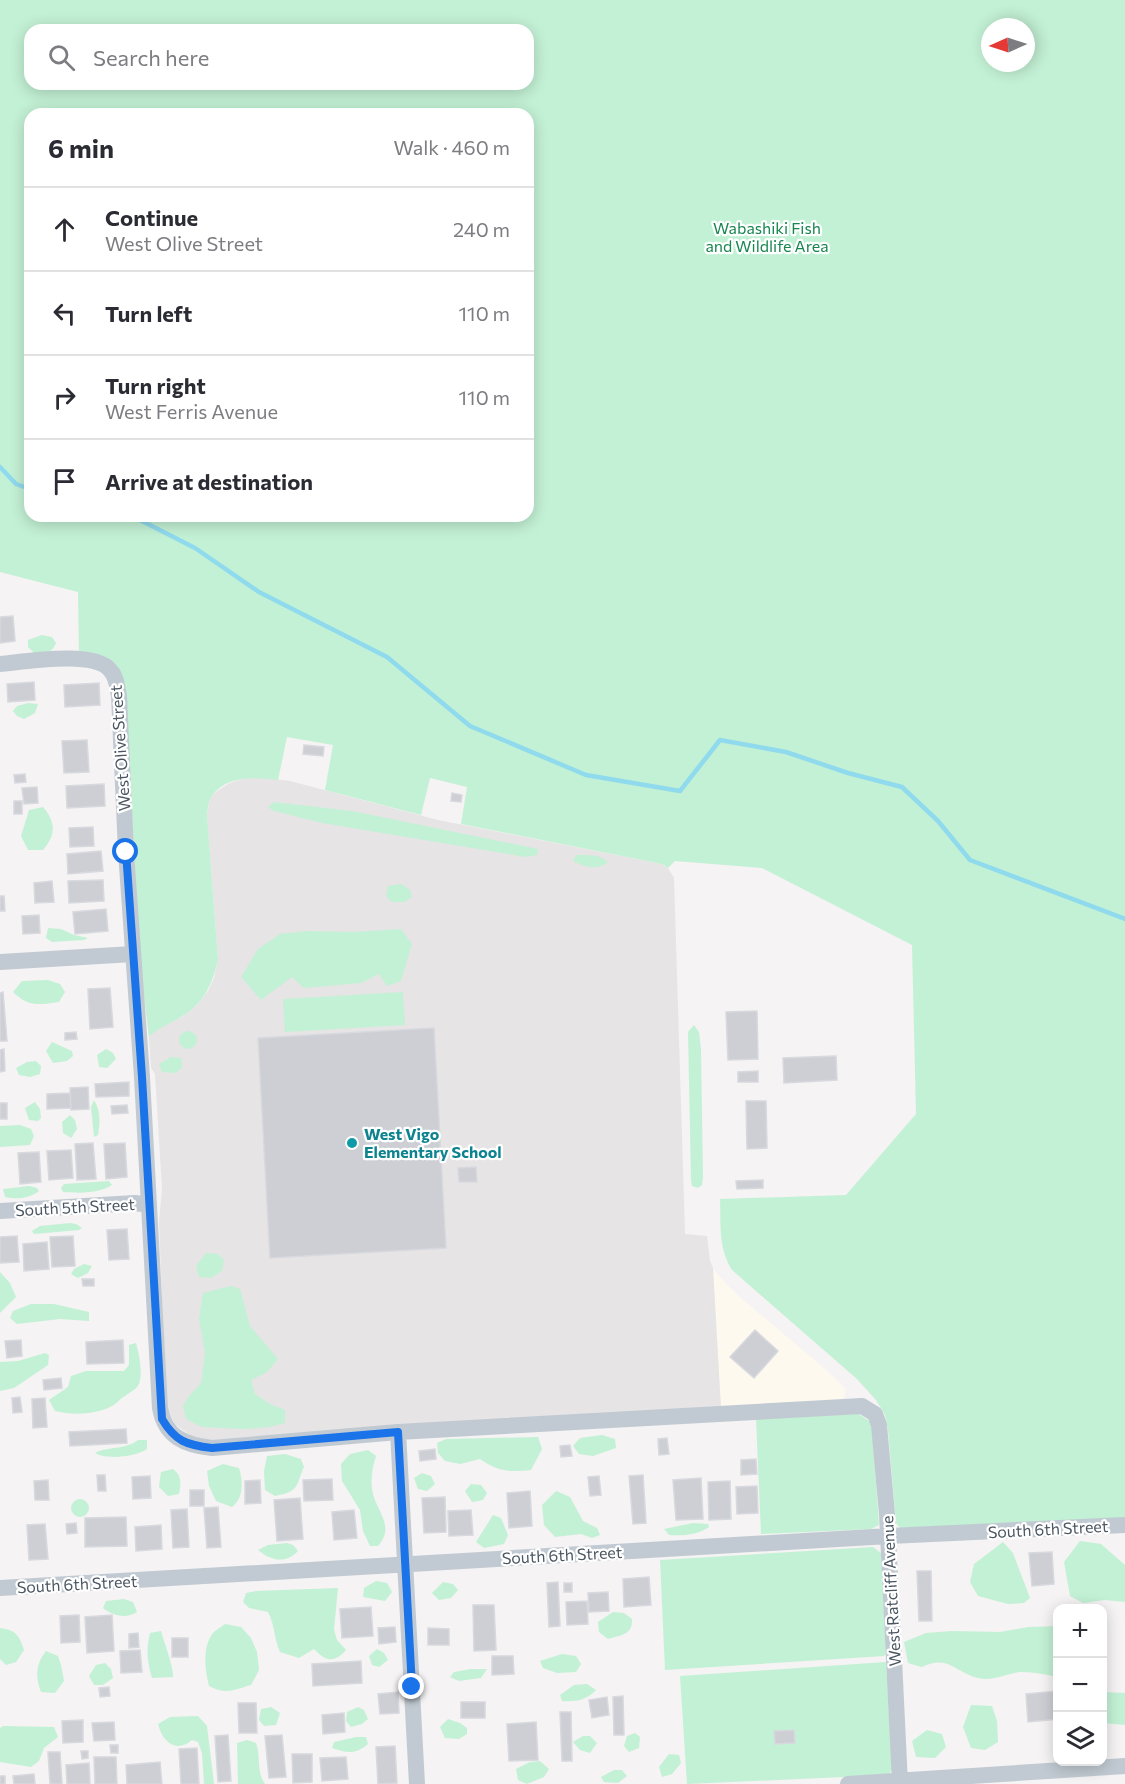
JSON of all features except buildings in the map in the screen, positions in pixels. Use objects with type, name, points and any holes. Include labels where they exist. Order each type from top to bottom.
[{"type":"street","name":"West Olive Street","points":[[0,664],[76,659],[100,663],[110,668],[116,680],[119,696],[162,1419],[175,1436],[189,1445],[212,1448],[398,1432]]},
{"type":"street","points":[[0,962],[133,954]]},
{"type":"street","name":"South 5th Street","points":[[0,1211],[135,1203],[149,1205]]},
{"type":"street","name":"West Ratcliff Avenue","points":[[398,1432],[862,1406],[875,1414],[879,1425],[889,1536],[900,1782]]},
{"type":"street","points":[[398,1432],[417,1784]]},
{"type":"street","name":"South 6th Street","points":[[0,1588],[889,1536],[1125,1525]]},
{"type":"street","points":[[848,1784],[1125,1766]]},
{"type":"shaded area","points":[[259,777],[290,781],[438,820],[662,864],[668,868],[674,878],[685,1234],[707,1236],[713,1268],[721,1408],[214,1442],[191,1436],[176,1425],[169,1414],[166,1403],[159,1221],[162,1189],[155,1074],[151,1068],[149,1037],[158,1028],[182,1017],[197,1005],[208,991],[214,978],[218,958],[207,815],[210,798],[230,783],[245,778]]},
{"type":"shaded area","points":[[713,1268],[742,1299],[845,1388],[845,1396],[842,1399],[721,1408]]},
{"type":"green space","name":"Wabashiki Fish and Wildlife Area","points":[[0,0],[1125,0],[1125,1519],[900,1528],[896,1523],[888,1430],[885,1415],[876,1400],[857,1379],[732,1270],[724,1253],[720,1199],[846,1195],[916,1114],[912,945],[762,868],[675,861],[668,868],[662,864],[461,824],[467,787],[430,778],[421,815],[325,790],[333,745],[287,737],[278,780],[251,778],[233,781],[218,789],[211,798],[207,815],[218,959],[216,968],[206,992],[196,1006],[149,1037],[140,962],[125,686],[79,653],[78,592],[0,572]]},
{"type":"green space","points":[[42,635],[52,637],[56,643],[50,651],[34,653],[28,647],[28,640]]},
{"type":"green space","points":[[28,703],[38,704],[35,713],[24,719],[17,716],[13,711],[17,706]]},
{"type":"green space","points":[[274,802],[352,811],[538,849],[537,855],[526,857],[322,823],[274,811],[268,807]]},
{"type":"green space","points":[[43,807],[52,823],[52,834],[43,850],[28,850],[21,836],[29,810]]},
{"type":"green space","points":[[576,855],[597,856],[608,862],[595,867],[586,866],[573,861]]},
{"type":"green space","points":[[401,884],[410,890],[412,897],[405,902],[392,902],[386,896],[388,886]]},
{"type":"green space","points":[[48,928],[61,929],[88,938],[52,942],[46,938]]},
{"type":"green space","points":[[401,929],[412,944],[401,981],[387,986],[379,974],[361,983],[304,988],[292,977],[261,1000],[241,977],[258,949],[280,934],[307,931],[354,932]]},
{"type":"green space","points":[[48,980],[60,984],[65,992],[59,1002],[29,1003],[13,992],[22,981]]},
{"type":"green space","points":[[403,992],[405,1025],[285,1032],[283,999]]},
{"type":"green space","points":[[694,1025],[699,1032],[701,1049],[703,1177],[702,1185],[698,1188],[692,1186],[691,1180],[688,1032]]},
{"type":"green space","points":[[188,1031],[194,1034],[197,1040],[194,1046],[188,1049],[182,1046],[179,1040],[182,1034]]},
{"type":"green space","points":[[52,1042],[72,1051],[73,1056],[67,1061],[53,1063],[46,1051]]},
{"type":"green space","points":[[106,1049],[113,1053],[116,1059],[107,1068],[99,1067],[97,1055]]},
{"type":"green space","points":[[171,1057],[181,1058],[182,1068],[175,1073],[162,1072],[159,1064]]},
{"type":"green space","points":[[36,1061],[41,1066],[40,1074],[30,1077],[19,1075],[16,1068],[27,1062]]},
{"type":"green space","points":[[94,1100],[98,1108],[99,1122],[98,1135],[94,1137],[91,1107]]},
{"type":"green space","points":[[35,1102],[40,1109],[41,1118],[38,1121],[29,1120],[25,1108]]},
{"type":"green space","points":[[70,1115],[75,1120],[77,1129],[71,1138],[63,1133],[62,1122]]},
{"type":"green space","points":[[20,1125],[31,1129],[34,1136],[30,1145],[0,1147],[0,1126]]},
{"type":"green space","points":[[109,1181],[112,1185],[107,1188],[82,1193],[63,1192],[61,1188],[64,1184]]},
{"type":"green space","points":[[29,1186],[39,1191],[23,1198],[5,1197],[3,1189]]},
{"type":"green space","points":[[70,1223],[82,1228],[34,1234],[32,1231],[40,1226]]},
{"type":"green space","points":[[206,1253],[218,1254],[224,1260],[222,1271],[211,1278],[199,1277],[196,1266]]},
{"type":"green space","points":[[84,1264],[92,1266],[88,1273],[78,1278],[71,1274],[74,1269]]},
{"type":"green space","points":[[0,1272],[10,1283],[16,1297],[0,1313]]},
{"type":"green space","points":[[231,1286],[240,1289],[250,1326],[278,1359],[267,1372],[251,1380],[255,1394],[285,1410],[285,1423],[245,1429],[202,1427],[186,1419],[183,1406],[201,1383],[205,1353],[199,1319],[203,1293]]},
{"type":"green space","points":[[31,1304],[54,1304],[89,1312],[89,1321],[60,1319],[17,1324],[10,1318],[13,1311]]},
{"type":"green space","points":[[136,1343],[141,1375],[138,1386],[134,1390],[112,1406],[97,1412],[75,1414],[55,1411],[49,1400],[68,1387],[71,1376],[86,1371],[124,1371],[129,1365],[129,1345]]},
{"type":"green space","points":[[45,1353],[49,1355],[48,1365],[14,1388],[0,1391],[0,1362],[18,1361]]},
{"type":"green space","points":[[859,1414],[872,1423],[879,1525],[871,1529],[761,1534],[756,1418]]},
{"type":"green space","points":[[602,1435],[615,1439],[616,1448],[593,1456],[579,1454],[573,1446],[580,1438]]},
{"type":"green space","points":[[538,1437],[542,1449],[531,1470],[504,1470],[480,1459],[460,1464],[445,1461],[438,1453],[437,1443],[446,1439]]},
{"type":"green space","points":[[138,1440],[147,1440],[147,1449],[136,1454],[121,1457],[95,1453],[128,1445]]},
{"type":"green space","points":[[368,1450],[376,1456],[373,1465],[372,1489],[385,1526],[383,1539],[378,1546],[370,1546],[363,1531],[360,1510],[342,1481],[341,1464],[350,1454]]},
{"type":"green space","points":[[285,1454],[301,1459],[304,1467],[293,1490],[275,1496],[265,1490],[264,1471],[267,1456]]},
{"type":"green space","points":[[223,1464],[239,1468],[241,1494],[232,1507],[216,1501],[209,1486],[207,1471]]},
{"type":"green space","points":[[173,1469],[180,1480],[179,1494],[168,1496],[159,1487],[161,1472]]},
{"type":"green space","points":[[422,1473],[431,1476],[435,1484],[427,1491],[418,1489],[414,1478]]},
{"type":"green space","points":[[471,1484],[481,1485],[487,1493],[483,1500],[472,1502],[465,1491]]},
{"type":"green space","points":[[556,1491],[570,1497],[583,1521],[597,1528],[600,1535],[592,1538],[581,1534],[555,1537],[544,1525],[542,1505]]},
{"type":"green space","points":[[80,1499],[86,1502],[89,1508],[86,1514],[80,1517],[74,1514],[71,1508],[74,1502]]},
{"type":"green space","points":[[493,1515],[501,1518],[508,1535],[504,1544],[484,1548],[476,1542]]},
{"type":"green space","points":[[693,1523],[708,1524],[709,1527],[695,1533],[679,1535],[669,1535],[664,1529]]},
{"type":"green space","points":[[1080,1541],[1101,1544],[1125,1565],[1125,1602],[1105,1600],[1083,1603],[1070,1596],[1064,1562]]},
{"type":"green space","points":[[1003,1542],[1013,1553],[1030,1598],[1024,1603],[1008,1604],[978,1596],[970,1582],[974,1564]]},
{"type":"green space","points":[[287,1543],[293,1545],[298,1551],[289,1558],[273,1559],[258,1550],[268,1545]]},
{"type":"green space","points":[[873,1547],[881,1553],[886,1653],[884,1656],[665,1670],[660,1560]]},
{"type":"green space","points":[[376,1581],[387,1583],[392,1592],[385,1601],[363,1597],[364,1588]]},
{"type":"green space","points":[[443,1582],[453,1584],[458,1590],[451,1598],[439,1600],[432,1593]]},
{"type":"green space","points":[[338,1588],[334,1630],[337,1640],[346,1650],[334,1659],[322,1656],[314,1649],[299,1658],[280,1652],[268,1612],[249,1608],[243,1602],[246,1593],[256,1591]]},
{"type":"green space","points":[[124,1599],[133,1602],[137,1612],[120,1616],[103,1608],[106,1601]]},
{"type":"green space","points":[[613,1612],[624,1613],[632,1619],[632,1624],[625,1634],[608,1639],[599,1632],[598,1622]]},
{"type":"green space","points":[[225,1624],[241,1627],[251,1638],[257,1652],[259,1670],[251,1685],[225,1691],[209,1686],[205,1659],[207,1645],[213,1633]]},
{"type":"green space","points":[[1053,1626],[1053,1676],[1020,1672],[983,1679],[945,1663],[931,1663],[922,1667],[908,1663],[904,1642],[926,1633],[1000,1632],[1028,1627]]},
{"type":"green space","points":[[0,1628],[10,1630],[20,1641],[24,1650],[16,1662],[6,1665],[0,1659]]},
{"type":"green space","points":[[161,1631],[173,1677],[152,1678],[148,1656],[150,1633]]},
{"type":"green space","points":[[377,1649],[384,1653],[388,1660],[379,1667],[372,1665],[369,1656]]},
{"type":"green space","points":[[46,1651],[58,1656],[61,1665],[64,1681],[55,1693],[41,1692],[38,1681],[38,1665]]},
{"type":"green space","points":[[562,1654],[576,1656],[581,1664],[576,1672],[557,1673],[543,1668],[540,1661]]},
{"type":"green space","points":[[886,1662],[892,1769],[889,1775],[687,1784],[680,1676]]},
{"type":"green space","points":[[105,1663],[111,1669],[113,1678],[103,1685],[94,1685],[89,1676],[96,1665]]},
{"type":"green space","points":[[487,1669],[481,1678],[459,1681],[450,1677],[454,1672]]},
{"type":"green space","points":[[587,1684],[596,1690],[589,1696],[577,1701],[562,1701],[560,1695],[574,1685]]},
{"type":"green space","points":[[1107,1692],[1125,1693],[1125,1725],[1107,1723]]},
{"type":"green space","points":[[971,1705],[992,1706],[997,1721],[998,1742],[985,1750],[971,1748],[963,1727]]},
{"type":"green space","points":[[271,1707],[280,1713],[276,1725],[264,1726],[259,1720],[261,1709]]},
{"type":"green space","points":[[358,1707],[364,1710],[368,1719],[362,1724],[351,1727],[346,1721],[347,1712]]},
{"type":"green space","points":[[198,1716],[207,1726],[214,1784],[204,1784],[202,1753],[198,1742],[192,1740],[180,1746],[170,1744],[163,1736],[158,1724],[170,1717]]},
{"type":"green space","points":[[448,1719],[467,1728],[467,1734],[459,1739],[445,1738],[440,1727]]},
{"type":"green space","points":[[3,1726],[54,1727],[58,1737],[44,1748],[39,1761],[31,1767],[0,1762],[0,1728]]},
{"type":"green space","points":[[927,1730],[942,1734],[946,1747],[935,1758],[916,1757],[912,1741]]},
{"type":"green space","points":[[635,1733],[640,1737],[639,1748],[629,1752],[624,1746],[627,1736]]},
{"type":"green space","points":[[583,1736],[590,1736],[597,1743],[590,1753],[580,1750],[573,1742]]},
{"type":"green space","points":[[366,1737],[368,1744],[351,1752],[332,1748],[334,1742]]},
{"type":"green space","points":[[247,1740],[256,1743],[260,1774],[265,1784],[238,1784],[237,1743]]},
{"type":"green space","points":[[669,1754],[679,1755],[681,1763],[672,1774],[662,1777],[659,1767]]},
{"type":"green space","points":[[540,1761],[549,1769],[544,1777],[527,1784],[518,1780],[516,1769],[530,1762]]},
{"type":"green space","points":[[614,1770],[622,1770],[627,1776],[618,1783],[604,1782],[601,1777]]},
{"type":"waterway","points":[[0,467],[16,484],[24,487]]},
{"type":"waterway","points":[[144,522],[195,548],[259,592],[387,657],[470,726],[586,775],[680,791],[720,740],[786,752],[848,773],[902,787],[938,821],[970,860],[1125,919]]},
{"type":"place","name":"West Vigo Elementary School","points":[[352,1143]]},
{"type":"route","points":[[126,852],[162,1419],[169,1430],[181,1441],[189,1445],[212,1448],[398,1432],[412,1687]]}]
